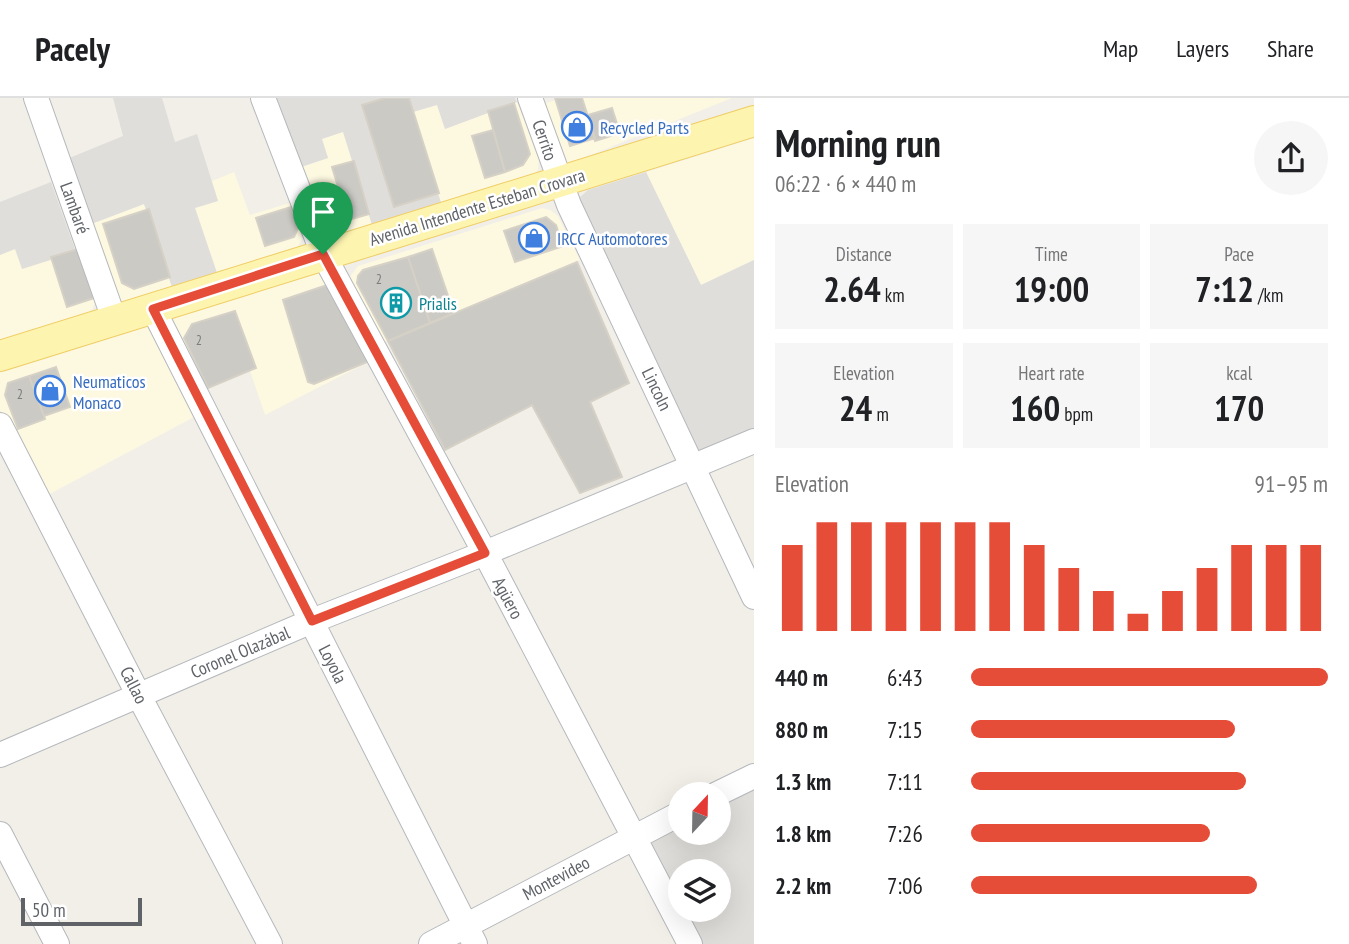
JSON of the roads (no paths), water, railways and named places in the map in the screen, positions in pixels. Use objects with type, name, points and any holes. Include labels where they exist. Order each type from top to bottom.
[{"type":"main road","name":"Avenida Intendente Esteban Crovara","points":[[0,356],[754,121]]},
{"type":"street","name":"Lambaré","points":[[36,98],[114,319]]},
{"type":"street","name":"Agüero","points":[[262,98],[323,254],[485,553],[690,944]]},
{"type":"street","name":"Cerrito","points":[[530,98],[559,182]]},
{"type":"street","name":"Lincoln","points":[[559,182],[754,597]]},
{"type":"street","name":"Loyola","points":[[153,309],[470,935]]},
{"type":"street","name":"Callao","points":[[0,425],[270,944]]},
{"type":"street","name":"Coronel Olazábal","points":[[0,755],[312,621],[485,553],[754,441]]},
{"type":"street","points":[[732,787],[754,776]]},
{"type":"street","name":"Montevideo","points":[[431,944],[470,935],[668,820]]},
{"type":"street","points":[[0,834],[57,944]]},
{"type":"place","name":"Recycled Parts","points":[[577,127]]},
{"type":"place","name":"IRCC Automotores","points":[[534,238]]},
{"type":"place","name":"Prialis","points":[[396,303]]},
{"type":"place","name":"Neumaticos Monaco","points":[[50,391]]}]
